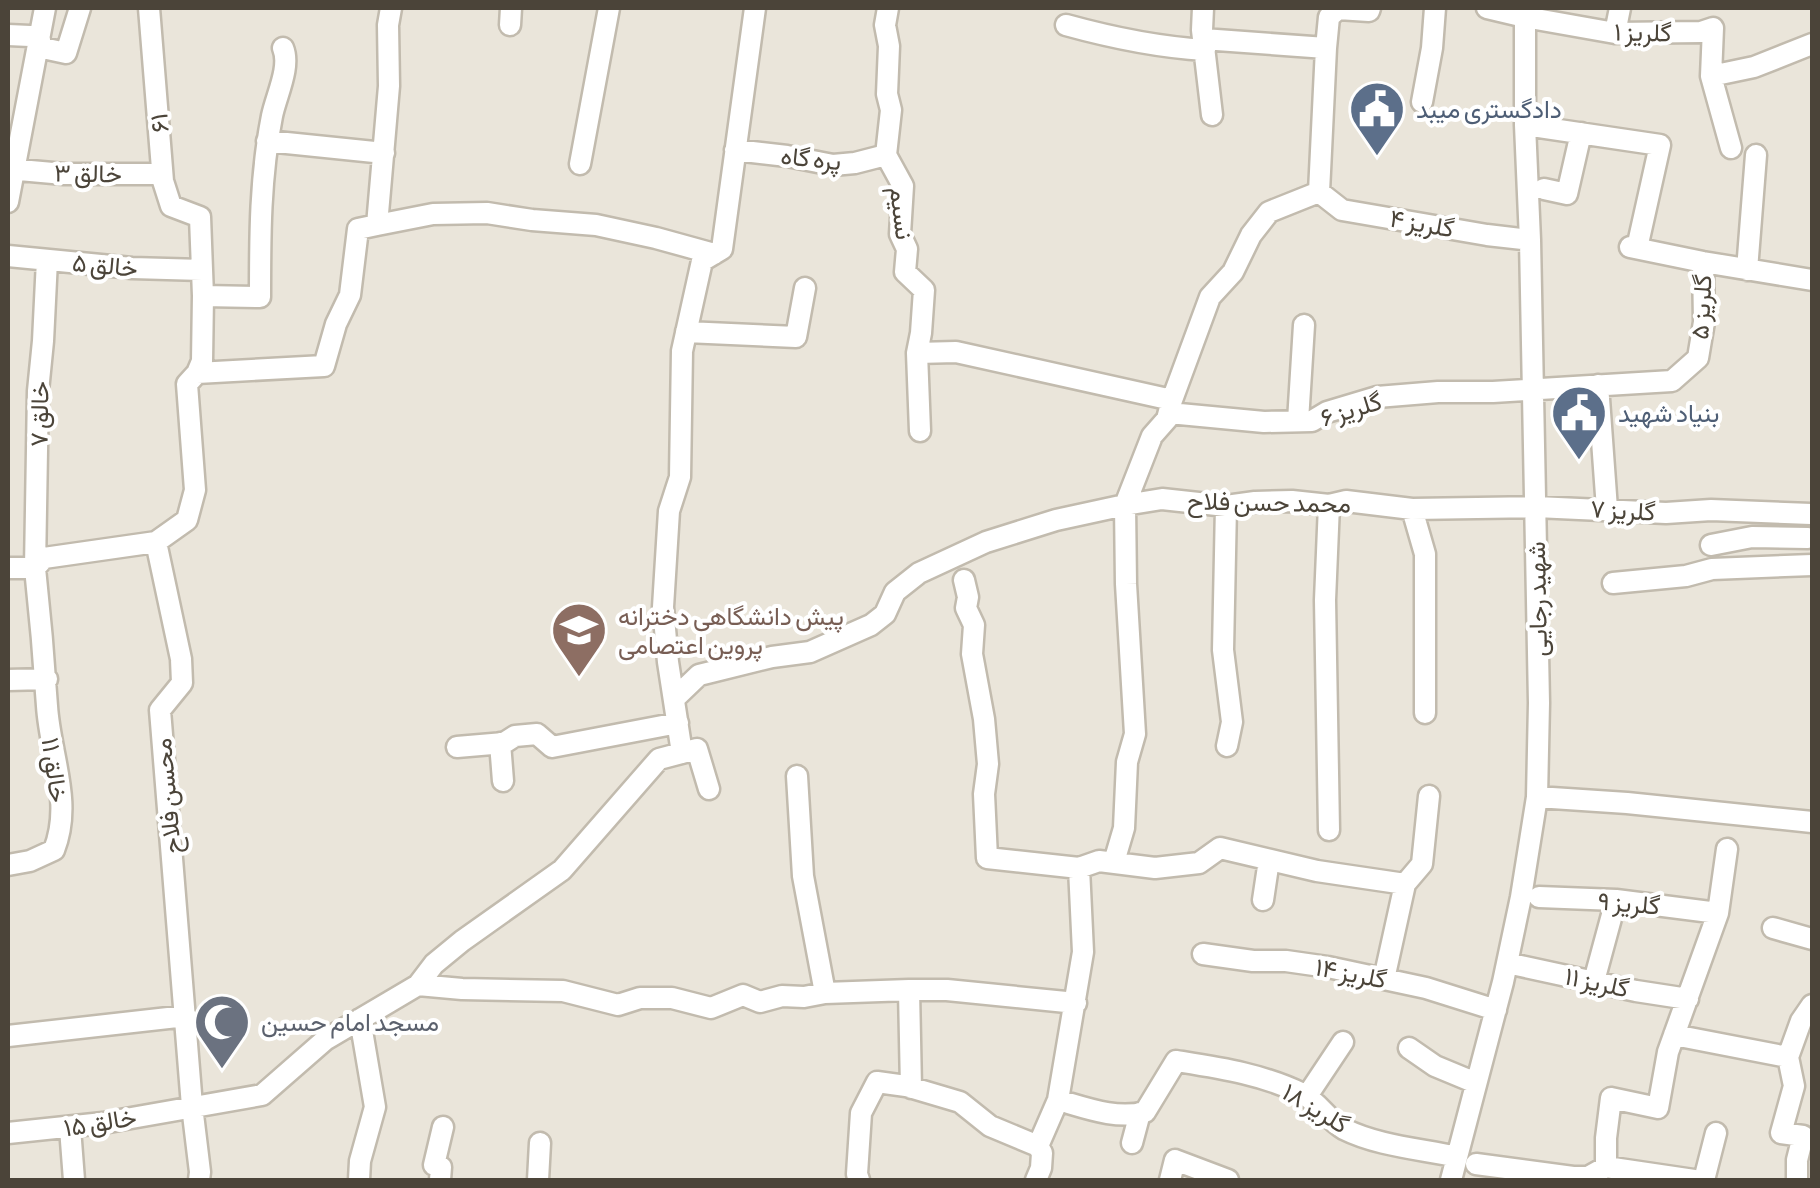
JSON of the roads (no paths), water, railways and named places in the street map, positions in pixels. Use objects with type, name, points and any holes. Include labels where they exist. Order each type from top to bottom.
[{"type":"street","points":[[35,8],[36,41]]},
{"type":"street","points":[[8,202],[10,167],[46,8]]},
{"type":"street","points":[[8,35],[66,53],[80,8]]},
{"type":"street","name":"۶۱","points":[[148,8],[162,174]]},
{"type":"street","points":[[377,225],[389,86],[391,8]]},
{"type":"street","points":[[580,164],[608,8]]},
{"type":"street","points":[[709,789],[698,748],[682,753],[663,607],[669,511],[680,477],[682,351],[702,261],[722,250],[755,8]]},
{"type":"street","name":"نسیم","points":[[884,8],[891,110],[886,155],[902,186],[900,234],[907,249],[905,272],[924,290],[917,353]]},
{"type":"street","points":[[1203,8],[1212,115]]},
{"type":"street","points":[[1114,862],[1124,828],[1127,762],[1135,734],[1125,505],[1152,436],[1167,419],[1210,297],[1233,272],[1251,235],[1269,212],[1319,192],[1329,18],[1338,9],[1370,8]]},
{"type":"street","points":[[1422,102],[1435,8]]},
{"type":"street","name":"گلریز ۱","points":[[1487,8],[1525,12],[1615,33],[1701,32],[1713,28],[1711,76]]},
{"type":"street","points":[[1615,33],[1620,8]]},
{"type":"street","name":"شهید رجایی","points":[[1451,1180],[1467,1160],[1476,1082],[1522,897],[1537,797],[1539,703],[1525,12]]},
{"type":"street","points":[[1066,25],[1160,47],[1326,48]]},
{"type":"street","points":[[1730,148],[1711,76],[1754,67],[1812,44]]},
{"type":"street","points":[[203,296],[260,297],[261,188],[286,56],[283,48]]},
{"type":"street","points":[[1525,125],[1660,145],[1634,248],[1812,280]]},
{"type":"street","points":[[1544,189],[1567,194],[1581,133]]},
{"type":"street","points":[[267,141],[384,153]]},
{"type":"street","name":"پره گاه","points":[[734,150],[833,165],[886,155]]},
{"type":"street","points":[[1747,270],[1756,155]]},
{"type":"street","name":"خالق ۳","points":[[10,167],[64,174],[162,174]]},
{"type":"street","points":[[8,568],[35,568],[44,558],[156,542],[187,520],[195,490],[187,384],[202,361],[200,218],[171,206],[162,174]]},
{"type":"street","name":"گلریز ۴","points":[[1319,192],[1342,210],[1530,240]]},
{"type":"street","points":[[197,373],[324,366],[336,324],[350,295],[358,229],[433,214],[487,213],[596,225],[714,254]]},
{"type":"street","name":"خالق ۵","points":[[8,256],[132,268],[202,270]]},
{"type":"street","name":"خالق ۷","points":[[46,679],[35,568],[38,390],[47,260]]},
{"type":"street","name":"گلریز ۵","points":[[1533,390],[1672,381],[1698,358],[1704,322],[1703,262]]},
{"type":"street","points":[[686,332],[796,336],[804,288]]},
{"type":"street","points":[[1298,422],[1304,325]]},
{"type":"street","name":"گلریز ۶","points":[[917,353],[956,352],[1171,406],[1264,422],[1312,421],[1327,412],[1377,397],[1533,390]]},
{"type":"street","points":[[917,353],[920,431]]},
{"type":"street","points":[[1598,385],[1606,508]]},
{"type":"street","name":"محمد حسن فلاح","points":[[675,698],[699,675],[810,652],[872,625],[885,614],[895,592],[919,574],[986,542],[1056,520],[1162,500],[1226,506],[1346,501],[1412,509],[1536,507]]},
{"type":"street","points":[[1329,830],[1325,600],[1330,504]]},
{"type":"street","points":[[1226,506],[1223,650],[1232,722],[1227,746]]},
{"type":"street","points":[[1613,583],[1712,570],[1808,565],[1812,506]]},
{"type":"street","name":"گلریز ۷","points":[[1536,507],[1811,514]]},
{"type":"street","points":[[1412,509],[1425,554],[1425,713]]},
{"type":"street","points":[[1711,510],[1712,570]]},
{"type":"street","points":[[1712,545],[1752,537],[1808,538]]},
{"type":"street","name":"محسن فلاح","points":[[156,542],[181,659],[182,683],[160,710],[198,1180]]},
{"type":"street","points":[[964,580],[966,608],[974,625],[972,654],[988,764],[984,794],[987,858],[1079,868],[1099,861],[1155,868],[1199,863],[1220,848],[1317,871],[1405,884]]},
{"type":"street","points":[[8,680],[46,679]]},
{"type":"street","name":"خالق ۱۱","points":[[8,865],[54,850],[58,839],[63,803],[51,740],[46,679]]},
{"type":"street","points":[[457,747],[500,744],[515,736],[536,734],[552,747],[678,723]]},
{"type":"street","points":[[500,744],[503,782]]},
{"type":"street","name":"خالق ۱۵","points":[[8,1133],[70,1128],[262,1095],[325,1040],[418,984],[434,964],[462,941],[562,870],[659,760],[682,753]]},
{"type":"street","points":[[797,776],[803,876],[825,993]]},
{"type":"street","points":[[1384,979],[1405,884],[1422,864],[1429,796]]},
{"type":"street","points":[[1537,797],[1812,822]]},
{"type":"street","points":[[1594,1175],[1606,1138],[1611,1098],[1658,1108],[1668,1052],[1718,913],[1728,849]]},
{"type":"street","points":[[1263,900],[1269,860]]},
{"type":"street","points":[[1038,1146],[1058,1100],[1076,1003],[1083,952],[1079,868]]},
{"type":"street","name":"گلریز ۹","points":[[1539,897],[1616,900],[1718,913]]},
{"type":"street","points":[[1594,981],[1616,900]]},
{"type":"street","points":[[1773,928],[1812,939]]},
{"type":"street","name":"گلریز ۱۴","points":[[1203,954],[1328,967],[1426,988],[1496,1010]]},
{"type":"street","name":"گلریز ۱۱","points":[[1507,962],[1636,991],[1688,998]]},
{"type":"street","points":[[418,984],[462,990],[563,991],[618,1005],[640,998],[672,998],[710,1008],[743,996],[760,1002],[782,996],[909,990],[1076,1003]]},
{"type":"street","points":[[909,990],[912,1088]]},
{"type":"street","points":[[1797,1180],[1797,1160],[1804,1136],[1781,1133],[1794,1086],[1788,1057],[1801,1020],[1812,1005]]},
{"type":"street","points":[[8,1036],[186,1016]]},
{"type":"street","points":[[359,1180],[360,1161],[375,1107],[360,1019]]},
{"type":"street","points":[[1674,1035],[1788,1057]]},
{"type":"street","points":[[1307,1096],[1343,1042]]},
{"type":"street","points":[[1410,1048],[1435,1066],[1476,1082]]},
{"type":"street","name":"گلریز ۱۸","points":[[1140,1114],[1145,1112],[1176,1061],[1250,1073],[1307,1096],[1344,1128],[1379,1141],[1573,1177],[1694,1180]]},
{"type":"street","points":[[859,1180],[861,1113],[877,1082],[960,1102],[990,1126],[1038,1146],[1042,1152],[1036,1180]]},
{"type":"street","points":[[1058,1100],[1113,1114],[1140,1114],[1132,1143]]},
{"type":"street","points":[[440,1180],[442,1167],[434,1165],[443,1127]]},
{"type":"street","points":[[70,1128],[74,1180]]},
{"type":"street","points":[[1704,1180],[1716,1132]]},
{"type":"street","points":[[538,1180],[540,1144]]},
{"type":"street","points":[[1170,1180],[1175,1160],[1228,1180]]},
{"type":"place","name":"دادگستری میبد","points":[[1377,158]]},
{"type":"place","name":"بنیاد شهید","points":[[1579,462]]},
{"type":"place","name":"پیش دانشگاهی دخترانه پروین اعتصامی","points":[[579,679]]},
{"type":"place","name":"مسجد امام حسین","points":[[222,1071]]}]
